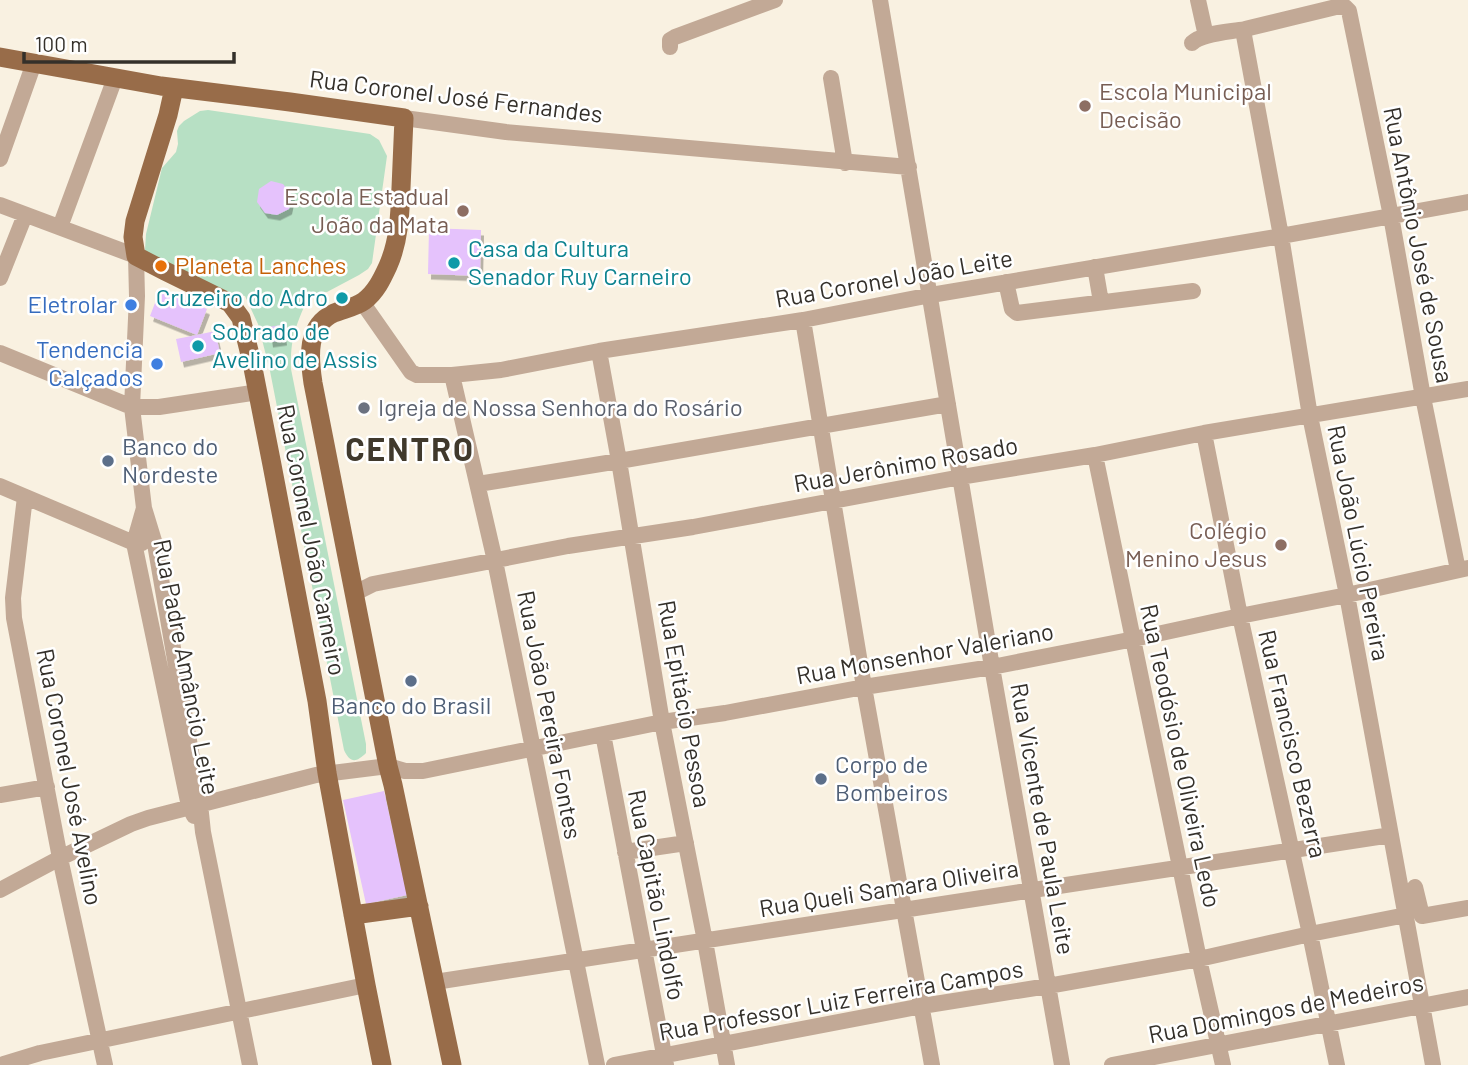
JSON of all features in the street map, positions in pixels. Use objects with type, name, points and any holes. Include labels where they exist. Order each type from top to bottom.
[{"type":"main road","name":"Rua Coronel José Fernandes","points":[[0,57],[174,88],[404,118]]},
{"type":"main road","points":[[136,256],[133,237],[135,221],[174,88]]},
{"type":"main road","name":"Rua Coronel João Carneiro","points":[[404,118],[400,227],[382,279],[362,302],[337,312],[317,326],[310,352],[313,383],[388,766],[452,1065]]},
{"type":"main road","name":"Rua Coronel João Carneiro","points":[[136,256],[230,303],[241,318],[258,392],[317,701],[327,773],[382,1065]]},
{"type":"main road","points":[[353,915],[419,906]]},
{"type":"street","points":[[670,47],[670,40],[675,37],[775,0]]},
{"type":"street","name":"Rua Vicente de Paula Leite","points":[[880,0],[1062,1065]]},
{"type":"street","points":[[1198,0],[1199,39],[1243,30]]},
{"type":"street","name":"Rua Antônio José de Sousa","points":[[1243,30],[1336,7],[1345,7],[1349,11],[1391,216],[1423,397],[1463,569]]},
{"type":"street","name":"Rua João Lúcio Pereira","points":[[1243,30],[1281,236],[1310,416],[1347,595],[1433,1065]]},
{"type":"street","points":[[0,159],[34,63]]},
{"type":"street","points":[[60,227],[115,78]]},
{"type":"street","points":[[831,78],[845,163]]},
{"type":"street","name":"Rua Coronel José Fernandes","points":[[404,118],[506,132],[909,167]]},
{"type":"street","name":"Rua Coronel João Leite","points":[[362,302],[411,372],[417,375],[452,375],[502,370],[599,351],[803,320],[930,295],[1468,202]]},
{"type":"street","points":[[0,205],[136,256]]},
{"type":"street","points":[[0,278],[25,215]]},
{"type":"street","name":"Rua Padre Amâncio Leite","points":[[136,256],[132,407],[144,508],[155,544],[195,805]]},
{"type":"street","points":[[1095,267],[1101,302]]},
{"type":"street","points":[[1006,282],[1012,309],[1017,313],[1194,291]]},
{"type":"street","points":[[803,320],[864,687],[932,1065]]},
{"type":"street","name":"Rua Epitácio Pessoa","points":[[599,351],[662,722],[727,1065]]},
{"type":"street","points":[[0,353],[132,407],[159,407],[258,392]]},
{"type":"street","name":"Rua João Pereira Fontes","points":[[452,375],[495,561],[597,1065]]},
{"type":"street","name":"Rua Jerônimo Rosado","points":[[355,593],[373,583],[568,546],[834,502],[1204,433],[1468,389]]},
{"type":"street","points":[[478,484],[948,404]]},
{"type":"street","name":"Rua Francisco Bezerra","points":[[1204,433],[1240,616],[1337,1065]]},
{"type":"street","name":"Rua Teodósio de Oliveira Ledo","points":[[1095,455],[1223,1065]]},
{"type":"street","points":[[0,486],[134,542],[155,544]]},
{"type":"street","name":"Rua Coronel José Avelino","points":[[25,497],[14,580],[14,618],[105,1065]]},
{"type":"street","name":"Rua Padre Amâncio Leite","points":[[144,508],[134,542],[203,832],[250,1065]]},
{"type":"street","name":"Rua Monsenhor Valeriano","points":[[0,890],[131,824],[195,805],[327,773],[388,766],[414,772],[423,771],[662,722],[992,667],[1463,569]]},
{"type":"street","name":"Rua Capitão Lindolfo","points":[[603,734],[665,1060]]},
{"type":"street","points":[[0,795],[47,787]]},
{"type":"street","name":"Rua Queli Samara Oliveira","points":[[435,982],[1391,835]]},
{"type":"street","points":[[625,852],[686,843]]},
{"type":"street","points":[[1415,887],[1422,916],[1468,908]]},
{"type":"street","name":"Rua Professor Luiz Ferreira Campos","points":[[614,1065],[665,1060],[723,1045],[922,1006],[1199,959],[1406,915]]},
{"type":"street","points":[[0,1049],[4,1065],[40,1053],[366,985]]},
{"type":"street","name":"Rua Domingos de Medeiros","points":[[1112,1065],[1468,997]]},
{"type":"green space","points":[[200,111],[370,134],[379,140],[387,156],[372,263],[359,275],[327,292],[309,295],[295,330],[291,358],[366,744],[366,753],[356,760],[351,759],[344,750],[270,371],[258,324],[245,296],[155,264],[145,250],[146,234],[162,168],[176,152],[179,126]]},
{"type":"building","points":[[271,181],[283,184],[292,195],[289,209],[277,215],[265,213],[257,202],[259,189]]},
{"type":"building","name":"Casa da Cultura Senador Ruy Carneiro","points":[[429,228],[481,230],[480,276],[428,274]]},
{"type":"building","points":[[160,290],[207,309],[197,335],[150,316]]},
{"type":"building","points":[[282,325],[284,340],[270,342],[268,327]]},
{"type":"building","name":"Sobrado de Avelino de Assis","points":[[215,331],[220,353],[181,362],[176,339]]},
{"type":"building","points":[[384,791],[407,895],[366,904],[343,800]]},
{"type":"place","name":"Escola Municipal Decisão","points":[[1085,106]]},
{"type":"place","name":"Escola Estadual João da Mata","points":[[463,211]]},
{"type":"place","name":"Casa da Cultura Senador Ruy Carneiro","points":[[454,263]]},
{"type":"place","name":"Planeta Lanches","points":[[161,266]]},
{"type":"place","name":"Cruzeiro do Adro","points":[[342,298]]},
{"type":"place","name":"Eletrolar","points":[[131,305]]},
{"type":"place","name":"Sobrado de Avelino de Assis","points":[[198,346]]},
{"type":"place","name":"Tendencia Calçados","points":[[157,364]]},
{"type":"place","name":"Igreja de Nossa Senhora do Rosário","points":[[364,408]]},
{"type":"place","name":"Banco do Nordeste","points":[[108,461]]},
{"type":"place","name":"Colégio Menino Jesus","points":[[1281,545]]},
{"type":"place","name":"Banco do Brasil","points":[[411,681]]},
{"type":"place","name":"Corpo de Bombeiros","points":[[821,779]]},
{"type":"district","name":"CENTRO","points":[[410,450]]}]
